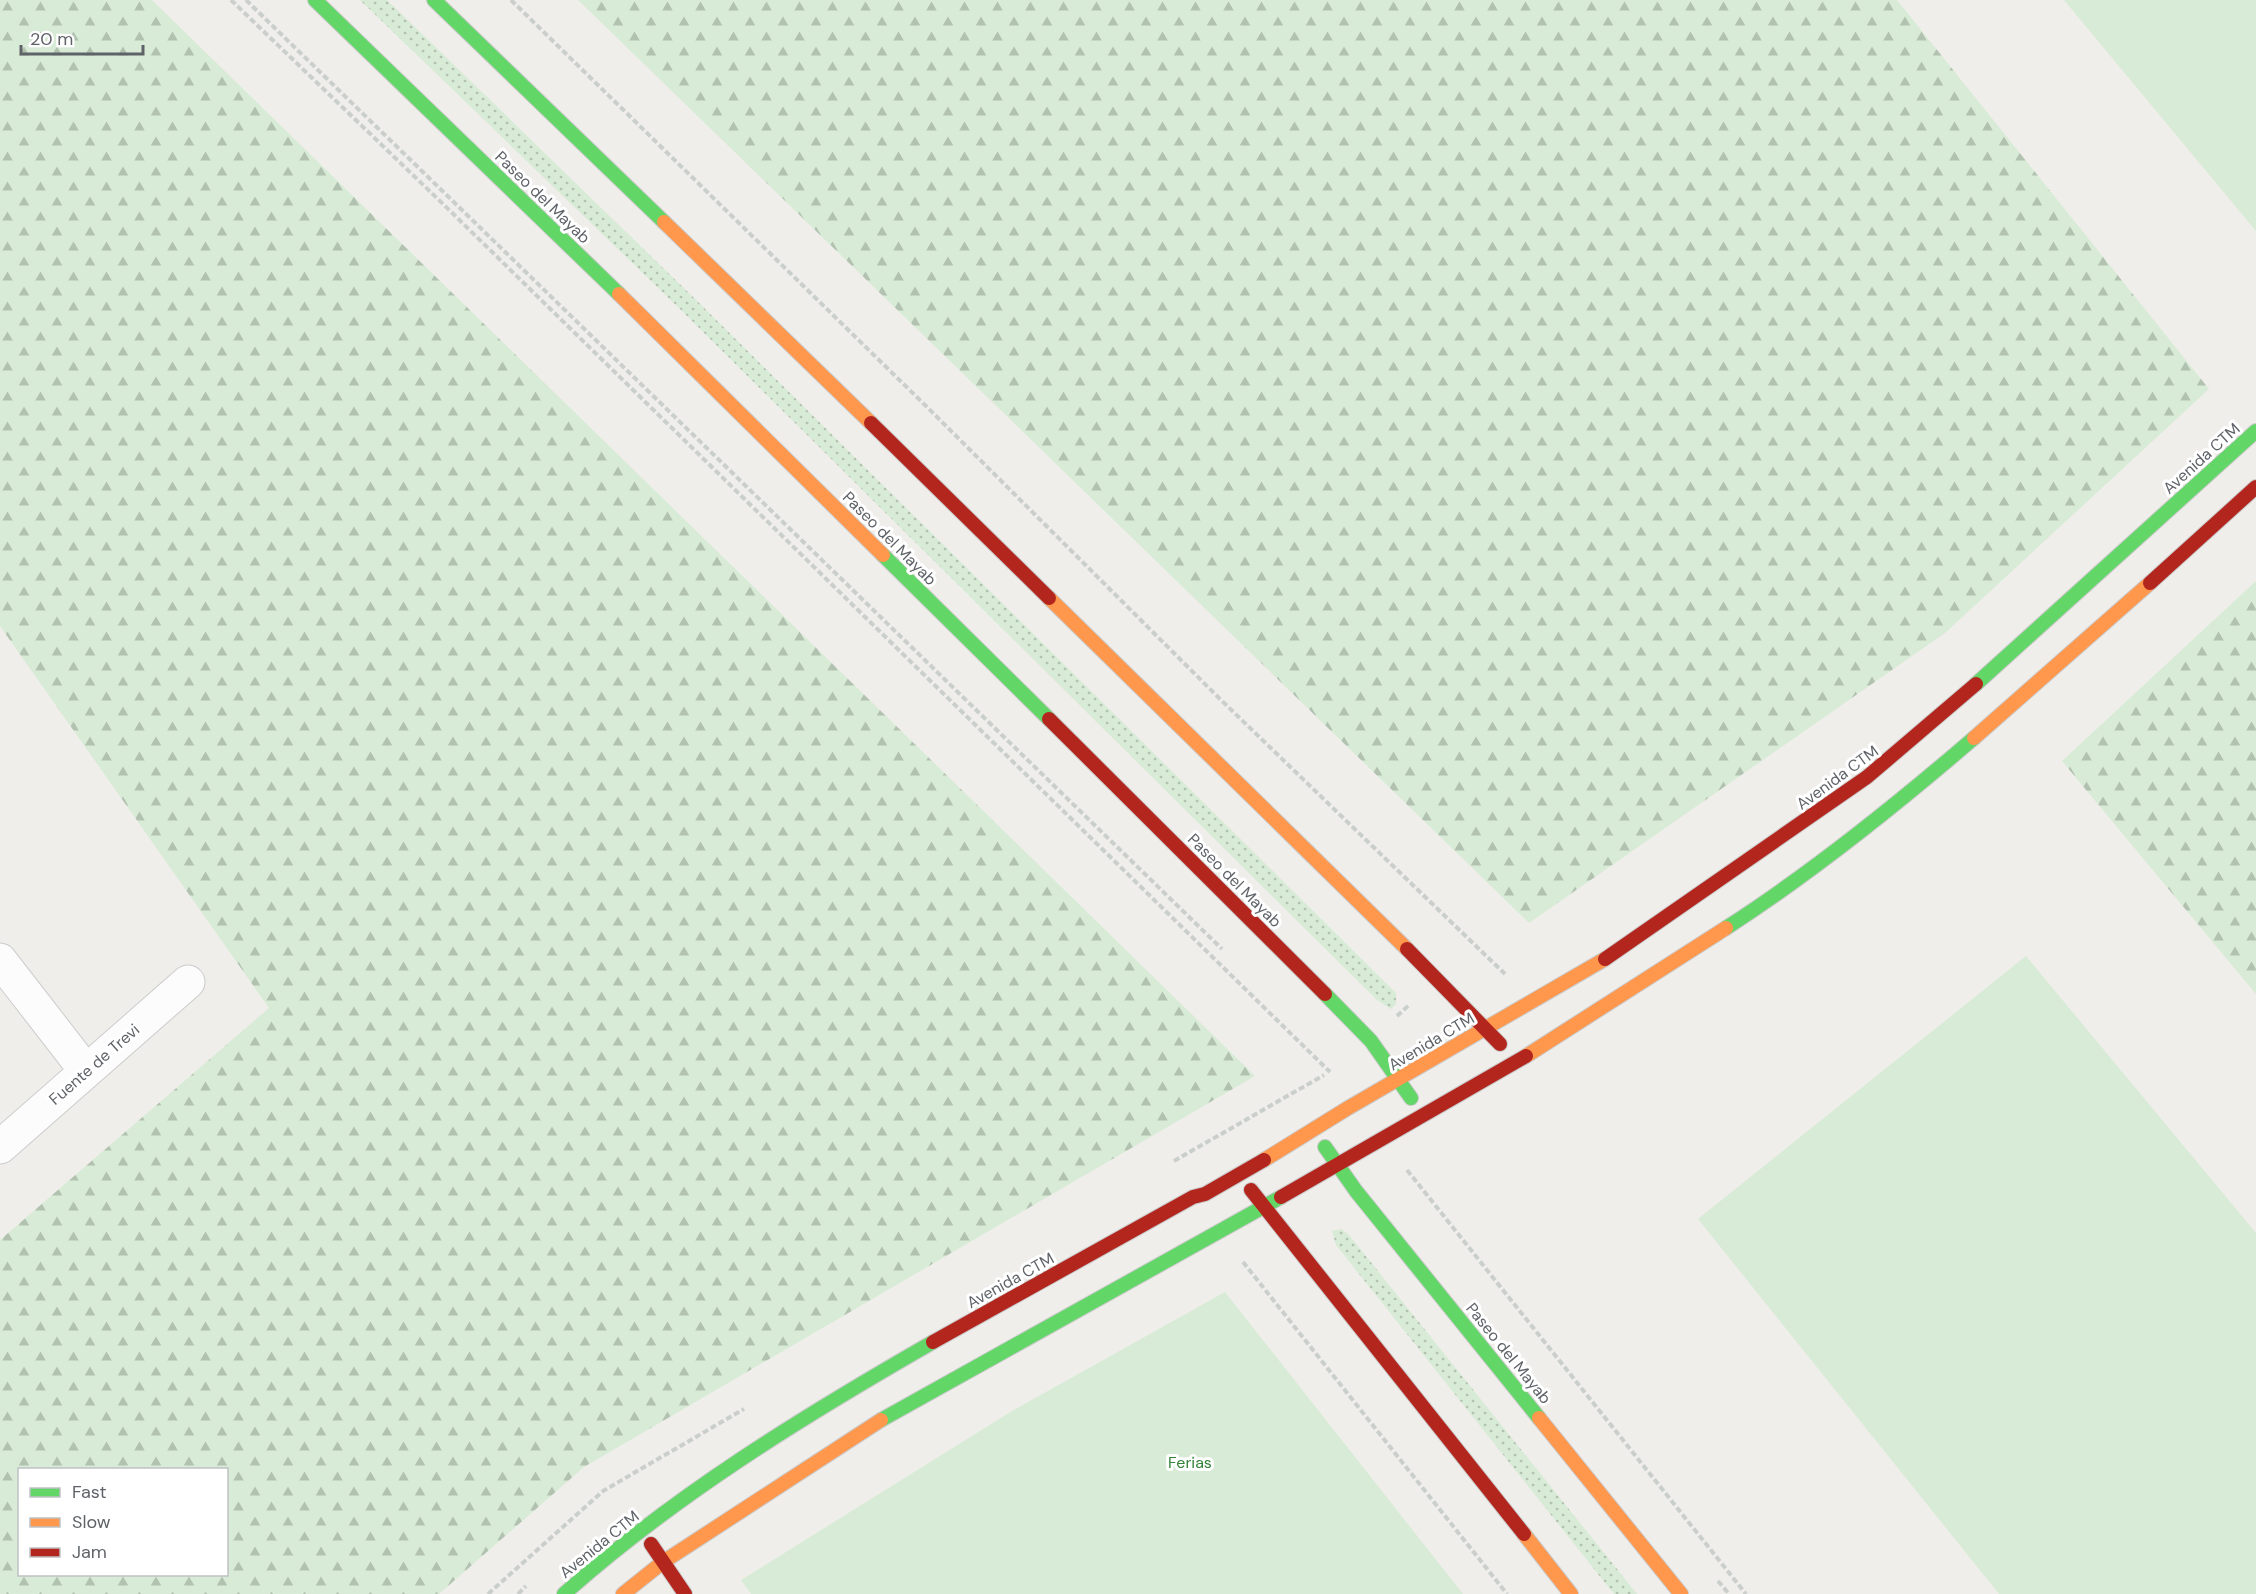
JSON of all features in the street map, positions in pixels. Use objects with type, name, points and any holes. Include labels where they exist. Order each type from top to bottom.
[{"type":"main road","name":"Paseo del Mayab","points":[[315,0],[513,190],[1203,871],[1371,1041],[1423,1116]]},
{"type":"main road","points":[[434,0],[869,422],[1486,1028],[1515,1061]]},
{"type":"main road","name":"Avenida CTM","points":[[564,1594],[641,1530],[772,1438],[921,1349],[1193,1197],[1205,1194],[1239,1175],[1348,1108],[1615,952],[1868,777],[1994,668],[2256,431]]},
{"type":"main road","points":[[600,1562],[618,1588],[663,1562],[876,1423],[1423,1116],[1515,1061],[1763,904],[1906,796],[2073,652],[2256,487]]},
{"type":"main road","name":"Paseo del Mayab","points":[[1314,1131],[1356,1191],[1681,1594]]},
{"type":"main road","points":[[1239,1175],[1571,1594]]},
{"type":"main road","points":[[641,1530],[685,1594]]},
{"type":"street","points":[[0,960],[86,1071]]},
{"type":"street","name":"Fuente de Trevi","points":[[0,1147],[188,982]]},
{"type":"path","points":[[231,0],[458,218],[1330,1072]]},
{"type":"path","points":[[246,0],[1229,956]]},
{"type":"path","points":[[511,0],[1475,947]]},
{"type":"path","points":[[1403,1164],[1746,1594]]},
{"type":"path","points":[[1219,1231],[1507,1594]]},
{"type":"green space","points":[[0,0],[152,0],[1255,1076],[584,1467],[439,1594],[0,1594],[0,1240],[269,1008],[0,626]]},
{"type":"green space","points":[[360,0],[387,0],[692,296],[1396,993],[1396,1004],[1391,1009],[1377,1000],[680,309]]},
{"type":"green space","points":[[578,0],[1897,0],[2209,389],[1945,633],[1529,923]]},
{"type":"green space","points":[[2064,0],[2256,0],[2256,231]]},
{"type":"green space","points":[[2256,581],[2256,994],[2062,761]]},
{"type":"green space","points":[[2026,956],[2256,1233],[2256,1594],[1999,1594],[1698,1219]]},
{"type":"green space","points":[[1341,1229],[1349,1235],[1637,1594],[1614,1594],[1336,1245],[1332,1231]]},
{"type":"green space","name":"Ferias","points":[[1225,1292],[1463,1594],[751,1594],[741,1580],[1012,1411]]},
{"type":"traffic: fast","points":[[315,0],[619,294]]},
{"type":"traffic: fast","points":[[434,0],[664,222]]},
{"type":"traffic: fast","points":[[1976,684],[2256,431]]},
{"type":"traffic: fast","points":[[883,555],[1049,719]]},
{"type":"traffic: fast","points":[[1726,928],[1853,837],[1974,738]]},
{"type":"traffic: fast","points":[[1325,994],[1371,1041],[1411,1098]]},
{"type":"traffic: fast","points":[[1325,1147],[1356,1191],[1539,1418]]},
{"type":"traffic: fast","points":[[881,1420],[1281,1197]]},
{"type":"traffic: fast","points":[[564,1594],[650,1523],[696,1490],[789,1428],[933,1342]]},
{"type":"traffic: slow","points":[[664,222],[871,423]]},
{"type":"traffic: slow","points":[[619,294],[883,555]]},
{"type":"traffic: slow","points":[[1974,738],[2150,583]]},
{"type":"traffic: slow","points":[[1049,598],[1407,949]]},
{"type":"traffic: slow","points":[[1526,1056],[1726,928]]},
{"type":"traffic: slow","points":[[1264,1160],[1348,1108],[1605,959]]},
{"type":"traffic: slow","points":[[1539,1418],[1681,1594]]},
{"type":"traffic: slow","points":[[623,1594],[663,1562],[881,1420]]},
{"type":"traffic: slow","points":[[1524,1534],[1571,1594]]},
{"type":"traffic: jam","points":[[871,423],[1049,598]]},
{"type":"traffic: jam","points":[[2150,583],[2256,487]]},
{"type":"traffic: jam","points":[[1605,959],[1867,777],[1976,684]]},
{"type":"traffic: jam","points":[[1049,719],[1325,994]]},
{"type":"traffic: jam","points":[[1407,949],[1500,1044]]},
{"type":"traffic: jam","points":[[1281,1197],[1526,1056]]},
{"type":"traffic: jam","points":[[933,1342],[1264,1160]]},
{"type":"traffic: jam","points":[[1251,1190],[1524,1534]]},
{"type":"traffic: jam","points":[[651,1544],[685,1594]]}]
